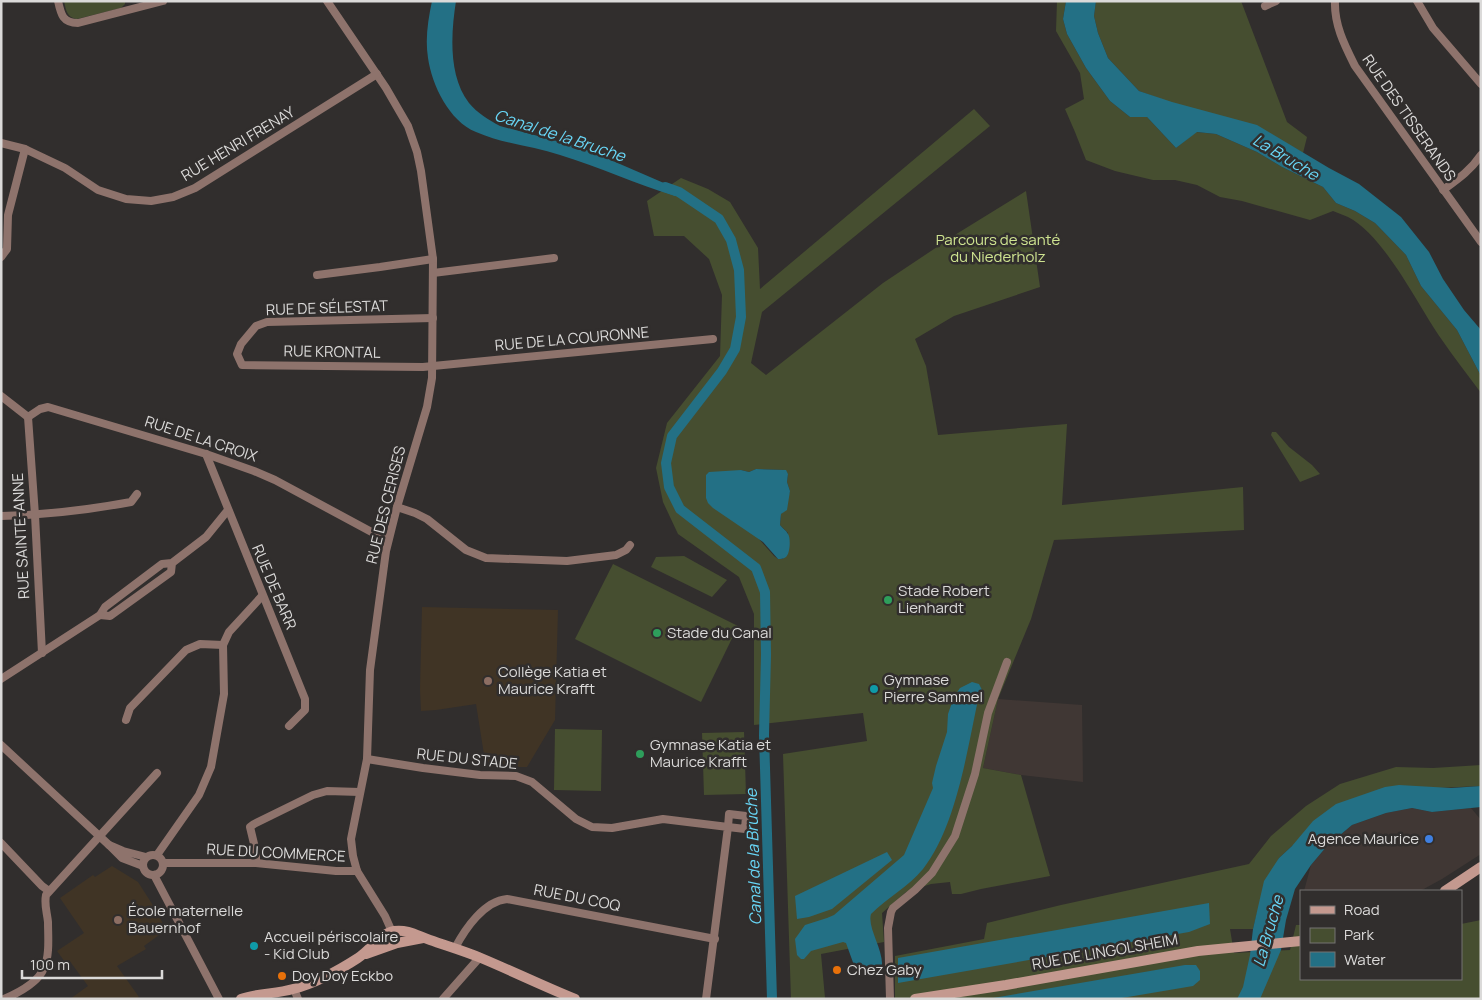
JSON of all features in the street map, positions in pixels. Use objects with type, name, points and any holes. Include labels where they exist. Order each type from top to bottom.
[{"type":"main road","points":[[1446,890],[1481,867]]},
{"type":"main road","points":[[363,955],[380,938],[392,931],[412,932],[423,938],[480,957],[575,999]]},
{"type":"main road","points":[[241,999],[250,996],[296,994],[363,955],[397,943],[423,938]]},
{"type":"main road","name":"RUE DE LINGOLSHEIM","points":[[915,999],[1006,985],[1166,956],[1237,946],[1300,942]]},
{"type":"street","points":[[58,1],[63,17],[71,23],[78,23],[164,1]]},
{"type":"street","points":[[132,1],[137,8]]},
{"type":"street","name":"RUE DES CERISES","points":[[327,1],[404,117],[415,144],[421,171],[433,259],[433,366],[430,391],[386,551],[370,670],[367,759],[352,839],[353,856],[357,871],[397,943]]},
{"type":"street","points":[[1265,6],[1276,1]]},
{"type":"street","name":"RUE DES TISSERANDS","points":[[1335,1],[1334,11],[1338,27],[1344,45],[1355,66],[1481,242]]},
{"type":"street","points":[[1417,1],[1433,28],[1481,84]]},
{"type":"street","name":"RUE HENRI FRENAY","points":[[1,143],[25,149],[65,168],[98,190],[126,199],[151,202],[173,197],[195,188],[377,74]]},
{"type":"street","points":[[1,257],[7,249],[8,215],[25,149]]},
{"type":"street","points":[[1443,190],[1462,176],[1481,155]]},
{"type":"street","points":[[433,273],[554,258]]},
{"type":"street","points":[[317,275],[433,259]]},
{"type":"street","name":"RUE DE SÉLESTAT","points":[[237,354],[241,344],[256,326],[267,322],[433,318]]},
{"type":"street","name":"RUE DE LA COURONNE","points":[[433,366],[713,339]]},
{"type":"street","name":"RUE KRONTAL","points":[[237,354],[242,365],[433,366]]},
{"type":"street","points":[[2,398],[28,417]]},
{"type":"street","name":"RUE DE LA CROIX","points":[[28,417],[48,407],[206,454],[254,470],[379,536],[389,537]]},
{"type":"street","name":"RUE SAINTE-ANNE","points":[[28,417],[42,653]]},
{"type":"street","name":"RUE DE BARR","points":[[206,454],[304,699],[305,710],[289,726]]},
{"type":"street","points":[[1,516],[35,515],[96,508],[131,502],[137,494]]},
{"type":"street","points":[[397,507],[427,519],[466,550],[486,558],[567,560],[616,556],[630,545]]},
{"type":"street","points":[[1,679],[100,615],[105,607],[162,564],[172,564],[206,537],[228,510]]},
{"type":"street","points":[[157,855],[199,795],[211,767],[224,694],[223,645],[229,632],[262,596]]},
{"type":"street","points":[[126,720],[130,708],[186,650],[200,644],[223,645]]},
{"type":"street","points":[[890,999],[888,928],[891,912],[893,908],[932,873],[955,836],[975,774],[988,713],[1007,662]]},
{"type":"street","points":[[1,745],[122,858],[143,866]]},
{"type":"street","name":"RUE DU STADE","points":[[367,759],[480,775],[516,776],[532,782],[576,819],[592,827],[612,828],[663,819],[728,827],[715,939]]},
{"type":"street","points":[[4,999],[34,982],[44,968],[48,948],[48,919],[44,902],[48,891],[157,773]]},
{"type":"street","points":[[256,863],[256,852],[250,827],[254,824],[313,795],[327,791],[360,792]]},
{"type":"street","points":[[1,844],[48,891]]},
{"type":"street","points":[[109,845],[146,857],[157,855],[163,863],[160,873],[154,875],[144,870],[143,866],[146,857]]},
{"type":"street","name":"RUE DU COMMERCE","points":[[163,863],[256,863],[336,871],[357,871]]},
{"type":"street","points":[[154,875],[219,999]]},
{"type":"street","name":"RUE DU COQ","points":[[455,948],[464,933],[484,909],[497,901],[507,899],[715,939]]},
{"type":"street","points":[[706,999],[715,939]]},
{"type":"street","points":[[443,999],[480,957]]},
{"type":"shaded area","name":"Collège Katia et Maurice Krafft","points":[[422,607],[558,610],[555,720],[527,767],[486,767],[476,704],[421,711]]},
{"type":"shaded area","points":[[998,699],[1082,705],[1083,782],[1021,775],[983,768]]},
{"type":"shaded area","points":[[1412,808],[1432,812],[1471,808],[1481,820],[1481,854],[1422,890],[1304,890],[1311,865],[1327,846],[1352,825],[1386,813]]},
{"type":"shaded area","name":"École maternelle Bauernhof","points":[[112,866],[138,882],[166,930],[144,946],[146,949],[117,966],[139,997],[136,999],[70,999],[88,986],[69,960],[65,962],[57,951],[84,933],[60,898],[93,875],[95,877]]},
{"type":"green space","points":[[64,1],[125,1],[125,4],[121,8],[77,19],[69,15]]},
{"type":"green space","points":[[1057,1],[1066,1],[1063,19],[1067,34],[1086,68],[1110,101],[1130,117],[1147,117],[1176,148],[1196,132],[1216,134],[1257,152],[1282,167],[1323,187],[1336,203],[1355,211],[1375,223],[1406,255],[1421,286],[1457,330],[1481,376],[1481,393],[1442,340],[1388,255],[1362,226],[1348,217],[1333,211],[1310,220],[1242,201],[1220,197],[1197,185],[1175,180],[1153,180],[1115,171],[1086,160],[1065,109],[1084,99],[1080,73],[1056,31]]},
{"type":"green space","points":[[1096,1],[1241,1],[1287,122],[1307,137],[1303,153],[1293,147],[1139,91],[1108,58],[1098,33],[1094,16]]},
{"type":"green space","name":"Parcours de santé du Niederholz","points":[[974,109],[990,126],[762,312],[751,363],[766,375],[883,283],[1026,191],[1040,287],[954,316],[915,339],[926,366],[938,435],[1067,424],[1062,505],[1243,487],[1244,530],[1054,540],[1031,619],[998,699],[983,768],[1021,775],[1050,876],[961,894],[952,894],[950,882],[931,884],[906,892],[882,913],[884,942],[821,954],[825,998],[791,999],[783,754],[867,741],[863,713],[754,725],[754,614],[739,577],[678,534],[663,502],[656,468],[667,423],[720,356],[722,295],[709,259],[684,236],[654,236],[647,201],[681,178],[708,189],[730,202],[758,248],[760,289]],"holes":[[[756,469],[785,470],[788,474],[787,482],[790,491],[781,514],[780,525],[788,533],[783,559],[778,559],[759,539],[741,470],[749,472]]]},
{"type":"green space","points":[[1272,432],[1276,432],[1289,447],[1312,465],[1320,474],[1300,482],[1271,435]]},
{"type":"green space","points":[[684,556],[727,580],[712,597],[651,567],[656,557]]},
{"type":"green space","name":"Stade du Canal","points":[[613,564],[738,626],[701,702],[575,639]]},
{"type":"green space","points":[[555,729],[602,730],[601,791],[554,790]]},
{"type":"green space","points":[[744,732],[746,794],[704,795],[702,733]]},
{"type":"green space","points":[[1481,765],[1481,786],[1437,788],[1292,846],[1279,858],[1257,913],[1253,929],[1230,929],[1234,953],[1290,950],[1296,925],[1300,925],[1300,980],[1462,980],[1462,924],[1481,920],[1481,999],[895,999],[895,956],[984,939],[987,923],[1249,864],[1271,836],[1306,806],[1340,784],[1396,767],[1433,768]]},
{"type":"water","points":[[432,1],[456,1],[452,40],[454,67],[462,92],[472,107],[479,113],[500,126],[583,148],[680,190],[675,196],[575,160],[486,136],[466,127],[443,101],[430,68],[427,37]]},
{"type":"water","name":"La Bruche","points":[[1066,1],[1096,1],[1094,16],[1098,33],[1108,58],[1139,91],[1257,125],[1359,184],[1401,217],[1429,252],[1443,279],[1464,310],[1481,330],[1481,376],[1457,330],[1421,286],[1406,255],[1375,223],[1355,211],[1336,203],[1323,187],[1282,167],[1257,152],[1216,134],[1197,132],[1176,148],[1147,117],[1130,117],[1110,101],[1086,68],[1067,34],[1063,19]]},
{"type":"water","points":[[756,469],[786,470],[788,474],[787,482],[790,491],[787,510],[781,514],[780,525],[789,536],[790,546],[786,557],[783,559],[778,559],[763,542],[713,508],[706,498],[706,475],[709,472],[741,470],[749,472]]},
{"type":"water","points":[[972,682],[979,684],[983,692],[978,700],[959,788],[944,832],[923,869],[871,914],[871,925],[882,959],[882,965],[880,967],[855,968],[846,943],[843,942],[811,951],[804,959],[801,959],[797,955],[795,939],[805,925],[834,915],[904,855],[933,788],[932,783],[947,732],[948,714],[954,697],[960,688]]},
{"type":"water","name":"La Bruche","points":[[1399,785],[1451,788],[1481,786],[1481,807],[1432,812],[1412,808],[1386,813],[1352,825],[1327,846],[1295,889],[1286,920],[1281,950],[1260,999],[1237,999],[1243,987],[1264,881],[1279,858],[1313,821],[1336,804],[1385,787]]},
{"type":"water","points":[[887,852],[892,860],[832,909],[797,919],[795,896]]},
{"type":"water","points":[[1209,903],[1210,924],[1189,932],[898,983],[898,958]]},
{"type":"water","points":[[1185,965],[1196,965],[1200,971],[1200,980],[1193,986],[1116,999],[987,999]]},
{"type":"waterway","name":"Canal de la Bruche","points":[[665,187],[679,192],[719,219],[731,240],[739,270],[741,317],[735,349],[722,371],[672,436],[666,463],[669,487],[680,509],[756,568],[765,592],[764,735],[772,999]]},
{"type":"place","name":"Stade Robert Lienhardt","points":[[888,600]]},
{"type":"place","name":"Stade du Canal","points":[[657,633]]},
{"type":"place","name":"Collège Katia et Maurice Krafft","points":[[488,681]]},
{"type":"place","name":"Gymnase Pierre Sammel","points":[[874,689]]},
{"type":"place","name":"Gymnase Katia et Maurice Krafft","points":[[640,754]]},
{"type":"place","name":"Agence Maurice","points":[[1429,839]]},
{"type":"place","name":"École maternelle Bauernhof","points":[[118,920]]},
{"type":"place","name":"Accueil périscolaire - Kid Club","points":[[254,946]]},
{"type":"place","name":"Chez Gaby","points":[[837,970]]},
{"type":"place","name":"Doy Doy Eckbo","points":[[282,976]]}]
